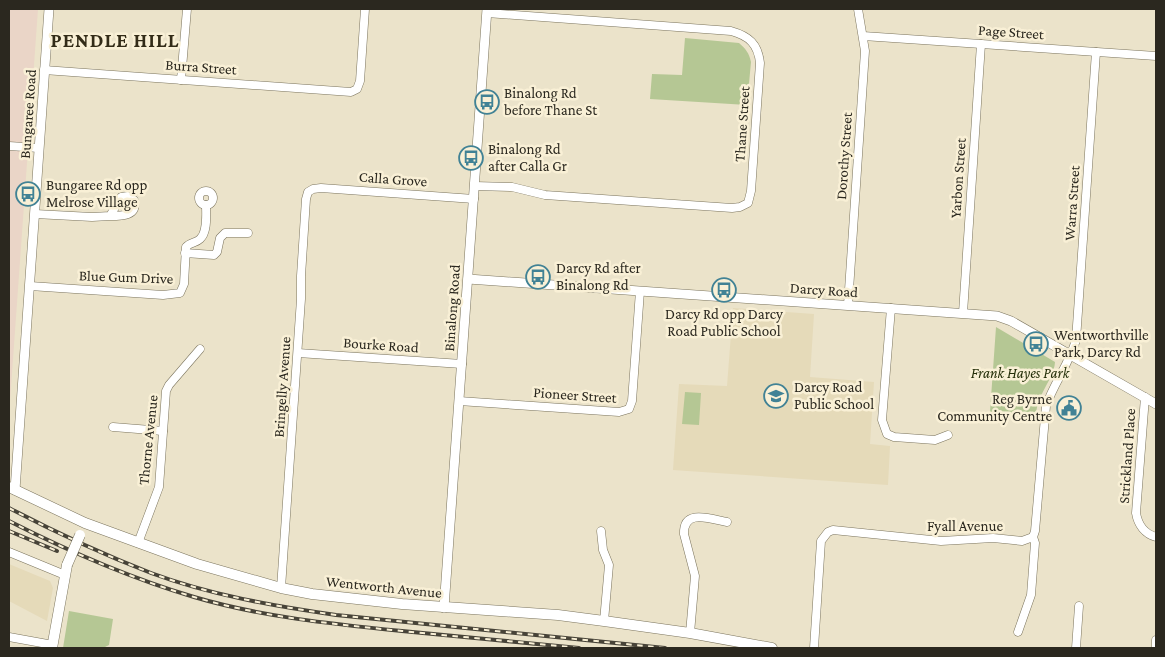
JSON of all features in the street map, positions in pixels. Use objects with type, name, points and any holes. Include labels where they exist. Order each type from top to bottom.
[{"type":"main road","name":"Wentworth Avenue","points":[[12,489],[85,523],[196,564],[281,588],[312,594],[444,608],[558,615],[690,632],[772,648]]},
{"type":"main road","points":[[52,647],[66,570],[85,523]]},
{"type":"street","name":"Bungaree Road","points":[[12,489],[30,286],[49,9]]},
{"type":"street","points":[[181,80],[187,9]]},
{"type":"street","name":"Burra Street","points":[[44,70],[351,92],[356,91],[360,81],[365,9]]},
{"type":"street","name":"Dorothy Street","points":[[848,305],[865,51],[858,9]]},
{"type":"street","name":"Binalong Road","points":[[444,608],[487,11]]},
{"type":"street","name":"Thane Street","points":[[474,186],[512,187],[545,195],[732,208],[748,203],[751,191],[760,63],[756,47],[750,39],[731,31],[487,11]]},
{"type":"street","name":"Page Street","points":[[863,36],[1156,56]]},
{"type":"street","name":"Yarbon Street","points":[[962,313],[981,44]]},
{"type":"street","name":"Warra Street","points":[[1071,356],[1076,340],[1096,52]]},
{"type":"street","points":[[9,146],[39,148]]},
{"type":"street","name":"Calla Grove","points":[[310,190],[321,188],[474,199]]},
{"type":"street","name":"Bringelly Avenue","points":[[281,588],[298,353],[306,199],[310,190]]},
{"type":"street","name":"Blue Gum Drive","points":[[30,286],[163,295],[178,294],[182,292],[184,284],[187,245],[200,239],[203,235],[206,205]]},
{"type":"street","points":[[34,214],[110,216]]},
{"type":"street","name":"Blue Gum Drive","points":[[185,253],[214,254],[217,252],[220,238],[225,233],[248,233]]},
{"type":"street","name":"Darcy Road","points":[[468,279],[1002,317],[1156,404]]},
{"type":"street","name":"Pioneer Street","points":[[459,401],[619,412],[629,410],[632,401],[640,290]]},
{"type":"street","points":[[891,308],[882,420],[887,434],[894,438],[935,440],[948,435]]},
{"type":"street","name":"Thorne Avenue","points":[[138,542],[159,488],[167,388],[200,349]]},
{"type":"street","name":"Bourke Road","points":[[298,353],[462,364]]},
{"type":"street","points":[[1018,632],[1031,595],[1035,543],[1032,537],[1036,525],[1045,410],[1051,390],[1071,356]]},
{"type":"street","name":"Strickland Place","points":[[1145,397],[1136,513],[1144,530],[1156,537]]},
{"type":"street","points":[[113,427],[163,431]]},
{"type":"street","points":[[690,632],[695,576],[684,534],[684,527],[686,522],[695,517],[727,522]]},
{"type":"street","name":"Fyall Avenue","points":[[814,648],[821,541],[828,532],[833,530],[876,533],[941,541],[993,538],[1022,541],[1032,537]]},
{"type":"street","points":[[601,531],[603,550],[609,565],[604,621]]},
{"type":"street","points":[[9,552],[66,570]]},
{"type":"street","points":[[1076,648],[1079,606]]},
{"type":"street","points":[[9,637],[52,647]]},
{"type":"street","points":[[1156,640],[1156,648]]},
{"type":"shaded area","points":[[9,9],[38,9],[9,415]]},
{"type":"shaded area","name":"Darcy Road Public School","points":[[733,308],[814,314],[810,377],[874,382],[870,444],[890,446],[888,485],[673,470],[679,384],[727,386]]},
{"type":"shaded area","points":[[9,564],[50,581],[53,588],[47,621],[9,601]]},
{"type":"green space","points":[[685,38],[739,43],[744,47],[751,62],[747,105],[650,99],[652,74],[682,75]]},
{"type":"green space","name":"Frank Hayes Park","points":[[996,327],[1055,362],[1052,374],[1039,400],[1036,415],[990,412]]},
{"type":"green space","points":[[685,392],[701,393],[699,425],[682,424]]},
{"type":"green space","points":[[69,611],[113,619],[109,645],[103,648],[63,648]]},
{"type":"railway","points":[[9,508],[44,526],[151,573],[196,588],[242,599],[336,615],[665,648]]},
{"type":"railway","points":[[9,521],[123,573],[170,590],[245,610],[350,626],[579,648]]},
{"type":"railway","points":[[9,531],[57,551]]},
{"type":"place","name":"Binalong Rd before Thane St","points":[[487,102]]},
{"type":"place","name":"Binalong Rd after Calla Gr","points":[[471,158]]},
{"type":"place","name":"Bungaree Rd opp Melrose Village","points":[[28,194]]},
{"type":"place","name":"Darcy Rd after Binalong Rd","points":[[538,277]]},
{"type":"place","name":"Darcy Rd opp Darcy Road Public School","points":[[724,290]]},
{"type":"place","name":"Wentworthville Park, Darcy Rd","points":[[1036,344]]},
{"type":"place","name":"Darcy Road Public School","points":[[776,396]]},
{"type":"place","name":"Reg Byrne Community Centre","points":[[1069,408]]},
{"type":"district","name":"PENDLE HILL","points":[[115,40]]}]
